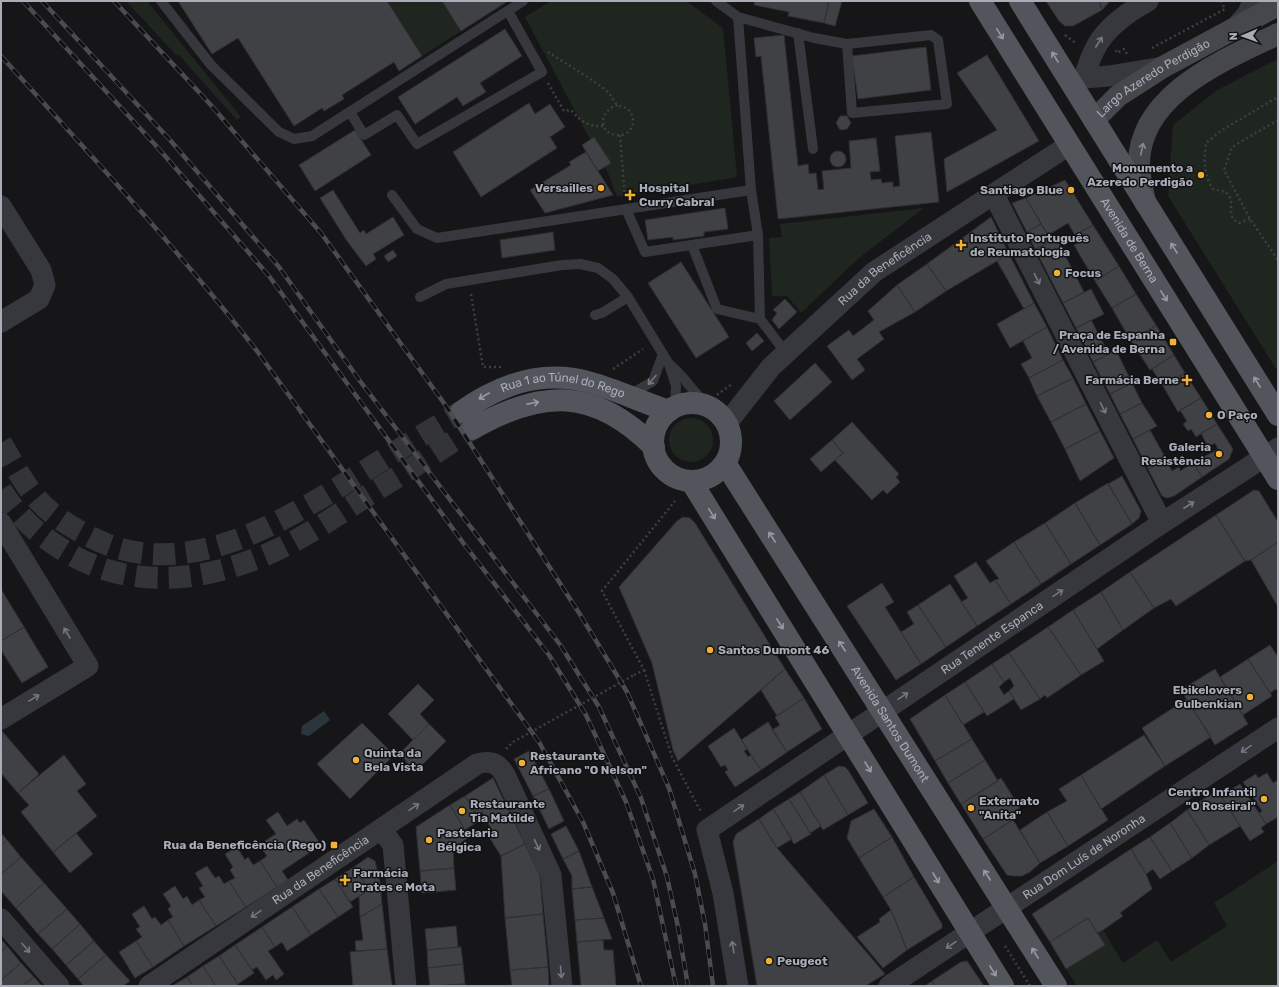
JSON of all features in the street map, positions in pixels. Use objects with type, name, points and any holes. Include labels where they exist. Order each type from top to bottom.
[{"type":"main road","name":"Avenida de Berna","points":[[980,1],[1069,144],[1271,453],[1278,479]]},
{"type":"main road","points":[[1020,1],[1078,82],[1094,120],[1278,415]]},
{"type":"main road","name":"Largo Azeredo Perdigão","points":[[1094,120],[1118,96],[1163,67],[1278,5]]},
{"type":"main road","name":"Largo Azeredo Perdigão","points":[[1145,202],[1139,168],[1142,150],[1149,128],[1163,104],[1172,94],[1195,77],[1275,33]]},
{"type":"main road","points":[[1069,144],[1094,120]]},
{"type":"main road","name":"Rua 1 ao Túnel do Rego","points":[[461,412],[483,396],[498,389],[519,382],[555,378],[586,381],[672,409]]},
{"type":"main road","name":"Rua 1 ao Túnel do Rego","points":[[472,430],[495,417],[526,404],[542,401],[565,401],[580,403],[617,417],[643,436],[654,447]]},
{"type":"main road","points":[[711,401],[727,423],[731,436],[730,450],[725,463],[710,476],[704,479],[691,481],[678,478],[666,471],[658,460],[654,447],[654,433],[659,421],[672,409],[684,403],[711,401]]},
{"type":"main road","name":"Avenida Santos Dumont","points":[[725,463],[883,710],[1056,986]]},
{"type":"main road","points":[[691,481],[1003,986]]},
{"type":"street","points":[[1078,82],[1094,49],[1102,37],[1109,29],[1148,1]]},
{"type":"street","points":[[1236,27],[1248,12],[1251,3]]},
{"type":"street","points":[[1078,82],[1163,67]]},
{"type":"street","name":"Rua da Beneficência","points":[[727,423],[772,367],[874,272],[994,195],[1069,144]]},
{"type":"street","points":[[994,195],[1162,523]]},
{"type":"street","points":[[1,206],[41,270],[45,285],[38,299],[1,322]]},
{"type":"street","name":"Rua Tenente Espanca","points":[[704,821],[848,734],[1162,523],[1271,453]]},
{"type":"street","points":[[1,524],[88,666],[1,718]]},
{"type":"street","name":"Rua Dom Luís de Noronha","points":[[889,986],[1278,728]]},
{"type":"street","name":"Rua da Beneficência","points":[[149,986],[477,764],[494,762],[501,768],[505,775],[551,876],[562,986]]},
{"type":"street","points":[[704,821],[723,893],[738,986]]},
{"type":"street","points":[[381,829],[393,845],[406,986]]},
{"type":"street","points":[[1,919],[59,986]]},
{"type":"lane","points":[[161,1],[211,65],[279,132],[294,139],[312,136],[523,1]]},
{"type":"lane","points":[[716,1],[738,17],[847,44],[931,35],[938,40],[947,104],[852,113],[847,44]]},
{"type":"lane","points":[[350,112],[364,135],[397,115],[417,144],[542,72],[508,11]]},
{"type":"lane","points":[[738,17],[751,190],[758,235],[760,319],[772,337],[786,353]]},
{"type":"lane","points":[[798,33],[813,149]]},
{"type":"lane","points":[[392,195],[417,229],[437,238],[751,190]]},
{"type":"lane","points":[[626,209],[645,252],[758,235]]},
{"type":"lane","points":[[692,245],[717,309],[760,319]]},
{"type":"lane","points":[[420,297],[446,284],[468,280],[580,264],[598,268],[613,279],[628,297],[669,364],[676,386],[672,409]]},
{"type":"lane","points":[[595,315],[602,313],[628,297]]},
{"type":"lane","points":[[629,396],[653,381],[663,354]]},
{"type":"lane","points":[[669,364],[682,374],[694,392],[711,401]]},
{"type":"path","points":[[1151,49],[1226,8],[1222,1]]},
{"type":"path","points":[[1124,49],[1130,60]]},
{"type":"path","points":[[532,54],[548,52],[608,93],[618,105],[628,109],[633,117],[632,127],[629,131],[620,136],[610,134],[604,126],[603,121],[609,108],[618,105]]},
{"type":"path","points":[[542,72],[564,111],[571,110],[585,124],[592,127],[604,126]]},
{"type":"path","points":[[1250,219],[1239,223],[1234,220],[1231,214],[1231,199],[1226,192],[1212,190],[1208,183],[1204,161],[1206,142],[1222,130],[1278,97]]},
{"type":"path","points":[[1278,120],[1232,147],[1224,170],[1250,219],[1278,260]]},
{"type":"path","points":[[620,136],[626,209]]},
{"type":"path","points":[[468,280],[482,367],[504,367]]},
{"type":"path","points":[[606,367],[613,368],[655,341]]},
{"type":"path","points":[[711,401],[737,378]]},
{"type":"path","points":[[675,501],[602,591],[644,670],[672,757],[704,821]]},
{"type":"path","points":[[513,742],[644,670]]},
{"type":"path","points":[[1002,940],[1030,986]]},
{"type":"shaded area","points":[[126,1],[147,1],[241,117],[237,120],[178,54],[176,55]]},
{"type":"shaded area","points":[[387,1],[442,1],[461,31],[422,56]]},
{"type":"shaded area","points":[[551,1],[686,1],[723,28],[737,177],[617,197],[608,173],[525,17]]},
{"type":"shaded area","points":[[1278,59],[1278,372],[1168,196],[1173,125],[1217,90]]},
{"type":"shaded area","points":[[924,208],[859,258],[801,313],[787,296],[772,296],[769,238],[782,237],[780,224]]},
{"type":"shaded area","points":[[687,418],[695,418],[700,419],[707,424],[712,431],[712,449],[707,456],[700,461],[687,462],[679,459],[672,452],[669,444],[669,436],[672,428],[679,421]]},
{"type":"shaded area","points":[[324,711],[330,720],[309,736],[301,734],[302,726]]},
{"type":"shaded area","points":[[1278,861],[1278,986],[1077,986],[1066,969],[1104,945],[1097,933],[1103,930],[1123,963],[1157,940],[1171,962],[1227,926],[1214,903]]},
{"type":"building","points":[[178,1],[387,1],[422,56],[399,71],[394,62],[342,95],[344,99],[324,111],[322,108],[294,126],[238,38],[212,54]]},
{"type":"building","points":[[442,1],[508,1],[461,31]]},
{"type":"building","points":[[755,1],[829,1],[824,23],[788,16],[789,12],[754,5]]},
{"type":"building","points":[[829,1],[842,1],[835,26],[824,23]]},
{"type":"building","points":[[1046,1],[1099,1],[1102,10],[1073,26],[1065,26],[1059,21]]},
{"type":"building","points":[[1099,1],[1110,1],[1102,10]]},
{"type":"building","points":[[505,29],[522,56],[480,83],[486,92],[463,106],[457,97],[415,124],[398,97]]},
{"type":"building","points":[[784,35],[798,166],[808,164],[809,174],[816,173],[818,190],[824,189],[822,171],[851,168],[849,141],[876,138],[880,171],[870,172],[871,180],[881,179],[882,183],[893,182],[893,187],[900,186],[895,136],[931,132],[939,202],[778,219],[761,56],[756,57],[754,38]]},
{"type":"building","points":[[926,47],[931,90],[858,99],[852,56]]},
{"type":"building","points":[[987,55],[1039,141],[947,192],[944,159],[997,130],[957,73]]},
{"type":"building","points":[[529,103],[535,114],[550,104],[565,127],[550,137],[557,148],[481,197],[453,152]]},
{"type":"building","points":[[840,116],[847,116],[851,123],[847,129],[840,130],[836,123]]},
{"type":"building","points":[[355,130],[371,155],[315,191],[299,165]]},
{"type":"building","points":[[594,137],[611,163],[598,171],[582,145]]},
{"type":"building","points":[[835,151],[841,151],[846,156],[844,165],[841,167],[835,167],[830,162],[830,156]]},
{"type":"building","points":[[586,152],[613,195],[545,213],[530,190],[571,165],[569,162]]},
{"type":"building","points":[[1065,180],[1093,225],[1075,235],[1068,223],[1048,235],[1026,198]]},
{"type":"building","points":[[333,190],[360,233],[364,230],[366,234],[393,217],[404,235],[373,254],[376,259],[366,266],[347,241],[320,198]]},
{"type":"building","points":[[1026,198],[1041,224],[1027,232],[1012,203]]},
{"type":"building","points":[[725,208],[728,229],[704,232],[704,236],[673,240],[673,237],[648,240],[645,220]]},
{"type":"building","points":[[991,217],[1009,254],[946,291],[927,264]]},
{"type":"building","points":[[1041,224],[1048,235],[1050,234],[1052,240],[1035,249],[1027,232]]},
{"type":"building","points":[[1093,225],[1119,266],[1095,281],[1074,245],[1080,242],[1075,235]]},
{"type":"building","points":[[553,232],[555,250],[502,258],[500,240]]},
{"type":"building","points":[[1056,238],[1084,292],[1063,303],[1035,249]]},
{"type":"building","points":[[393,250],[397,256],[388,262],[384,256]]},
{"type":"building","points":[[1009,254],[1034,303],[1024,309],[997,261]]},
{"type":"building","points":[[681,262],[729,337],[696,358],[648,283]]},
{"type":"building","points":[[927,264],[946,291],[915,312],[897,285]]},
{"type":"building","points":[[1119,266],[1136,294],[1112,308],[1095,281]]},
{"type":"building","points":[[897,285],[915,312],[879,332],[884,339],[857,359],[865,370],[852,380],[827,346],[849,330],[853,336],[874,320],[868,311]]},
{"type":"building","points":[[1091,289],[1104,314],[1076,328],[1063,303]]},
{"type":"building","points":[[1136,294],[1156,325],[1131,341],[1112,308]]},
{"type":"building","points":[[785,299],[797,312],[779,329],[772,320],[777,313],[773,310]]},
{"type":"building","points":[[1034,303],[1047,327],[1010,348],[997,324]]},
{"type":"building","points":[[1091,320],[1109,354],[1093,362],[1076,328]]},
{"type":"building","points":[[1156,325],[1174,355],[1150,370],[1131,341]]},
{"type":"building","points":[[1047,327],[1063,360],[1029,378],[1021,364],[1032,358],[1023,341]]},
{"type":"building","points":[[757,333],[764,341],[752,351],[746,343]]},
{"type":"building","points":[[1116,350],[1132,383],[1110,394],[1093,362]]},
{"type":"building","points":[[1174,355],[1185,373],[1163,386],[1152,369]]},
{"type":"building","points":[[1063,360],[1073,378],[1037,396],[1029,378]]},
{"type":"building","points":[[815,363],[832,382],[790,420],[774,401]]},
{"type":"building","points":[[1185,373],[1201,398],[1178,412],[1163,386]]},
{"type":"building","points":[[1073,378],[1086,404],[1051,422],[1037,396]]},
{"type":"building","points":[[1132,383],[1142,403],[1120,414],[1110,394]]},
{"type":"building","points":[[1201,398],[1217,424],[1196,437],[1191,429],[1188,431],[1183,424],[1187,421],[1180,410]]},
{"type":"building","points":[[1142,403],[1157,426],[1133,439],[1120,414]]},
{"type":"building","points":[[1086,404],[1100,431],[1065,449],[1051,422]]},
{"type":"building","points":[[852,422],[899,474],[896,477],[900,482],[887,494],[883,490],[872,500],[835,460],[843,453],[832,440]]},
{"type":"building","points":[[1217,424],[1233,449],[1229,459],[1202,477],[1193,463],[1218,449],[1215,443],[1208,447],[1201,433]]},
{"type":"building","points":[[1150,430],[1166,459],[1148,469],[1133,439]]},
{"type":"building","points":[[1100,431],[1114,458],[1080,481],[1065,449]]},
{"type":"building","points":[[832,440],[843,453],[821,472],[810,459]]},
{"type":"building","points":[[1166,459],[1172,471],[1179,467],[1180,471],[1193,463],[1202,477],[1174,496],[1167,498],[1162,496],[1148,469]]},
{"type":"building","points":[[1122,476],[1141,511],[1139,518],[1132,524],[1108,484]]},
{"type":"building","points":[[1108,483],[1132,524],[1100,545],[1075,503]]},
{"type":"building","points":[[1254,490],[1259,491],[1278,522],[1278,542],[1251,560],[1245,561],[1216,515]]},
{"type":"building","points":[[1075,503],[1100,545],[1071,564],[1045,523]]},
{"type":"building","points":[[1216,515],[1245,561],[1176,606],[1171,599],[1154,608],[1130,572]]},
{"type":"building","name":"Santos Dumont 46","points":[[683,517],[690,518],[695,523],[785,669],[678,761],[673,750],[652,663],[619,587],[677,521]]},
{"type":"building","points":[[1045,523],[1071,564],[1041,584],[1014,542]]},
{"type":"building","points":[[1014,542],[1041,584],[1011,604],[995,580],[999,579],[986,561]]},
{"type":"building","points":[[1278,542],[1278,607],[1251,560]]},
{"type":"building","points":[[976,562],[990,583],[995,580],[1011,604],[977,626],[961,602],[968,598],[954,576]]},
{"type":"building","points":[[1130,572],[1154,608],[1123,630],[1101,592]]},
{"type":"building","points":[[882,583],[894,602],[885,607],[921,664],[896,680],[847,606]]},
{"type":"building","points":[[950,584],[977,626],[946,647],[918,605]]},
{"type":"building","points":[[1,589],[24,627],[1,641]]},
{"type":"building","points":[[1101,592],[1123,630],[1097,649],[1073,610]]},
{"type":"building","points":[[918,605],[946,647],[921,664],[901,632],[914,624],[907,612]]},
{"type":"building","points":[[1073,610],[1104,661],[1081,675],[1048,627]]},
{"type":"building","points":[[24,627],[48,667],[22,683],[1,650],[1,641]]},
{"type":"building","points":[[1048,627],[1081,675],[1047,698],[1045,695],[1040,699],[1009,653]]},
{"type":"building","points":[[1270,645],[1278,657],[1278,691],[1276,689],[1270,693],[1248,659]]},
{"type":"building","points":[[1009,653],[1040,699],[1021,710],[1009,691],[1014,686],[1010,678],[1004,682],[992,664]]},
{"type":"building","points":[[1248,659],[1272,696],[1243,715],[1220,677]]},
{"type":"building","points":[[992,664],[1004,682],[999,687],[1004,695],[1009,691],[1014,699],[987,716],[965,682]]},
{"type":"building","points":[[785,669],[804,698],[777,716],[761,690]]},
{"type":"building","points":[[1215,669],[1248,724],[1215,745],[1181,690]]},
{"type":"building","points":[[965,682],[984,712],[963,725],[945,695]]},
{"type":"building","points":[[418,684],[434,700],[420,714],[429,724],[413,740],[388,714]]},
{"type":"building","points":[[945,695],[972,739],[935,761],[910,719]]},
{"type":"building","points":[[804,698],[822,729],[787,752],[772,730],[780,725],[775,717]]},
{"type":"building","points":[[1187,699],[1211,737],[1165,766],[1142,728]]},
{"type":"building","points":[[768,722],[787,752],[761,770],[741,740]]},
{"type":"building","name":"Quinta da Bela Vista","points":[[362,723],[394,755],[350,799],[317,764]]},
{"type":"building","points":[[429,724],[446,741],[414,773],[400,753]]},
{"type":"building","points":[[734,728],[747,749],[744,751],[748,757],[751,755],[761,770],[735,787],[725,772],[728,770],[725,765],[721,767],[708,746]]},
{"type":"building","points":[[2,731],[39,774],[18,793],[1,773]]},
{"type":"building","points":[[1144,735],[1165,766],[1101,809],[1081,775]]},
{"type":"building","points":[[972,739],[985,760],[948,783],[935,761]]},
{"type":"building","points":[[529,751],[549,789],[533,796],[514,759]]},
{"type":"building","points":[[64,755],[86,784],[77,791],[97,816],[53,852],[21,812],[29,805],[18,793]]},
{"type":"building","points":[[985,760],[998,781],[961,804],[948,783]]},
{"type":"building","points":[[839,766],[845,767],[848,770],[868,803],[848,815],[824,775]]},
{"type":"building","points":[[1267,773],[1273,783],[1278,780],[1278,817],[1266,824],[1259,813],[1262,811],[1243,782],[1256,774],[1258,778]]},
{"type":"building","points":[[824,775],[848,815],[823,830],[800,792]]},
{"type":"building","points":[[1081,775],[1108,820],[1068,846],[1047,812],[1067,801],[1059,789]]},
{"type":"building","points":[[493,778],[525,844],[501,856],[488,835],[493,832],[482,812],[477,815],[465,796]]},
{"type":"building","points":[[1001,778],[1020,808],[1010,814],[1013,820],[983,839],[961,804]]},
{"type":"building","points":[[1240,784],[1266,824],[1261,828],[1264,832],[1250,841],[1221,796]]},
{"type":"building","points":[[549,789],[564,821],[549,829],[533,796]]},
{"type":"building","points":[[1217,790],[1240,826],[1209,845],[1187,810]]},
{"type":"building","points":[[800,792],[821,826],[810,833],[789,799]]},
{"type":"building","points":[[465,796],[480,820],[465,830],[450,805]]},
{"type":"building","points":[[789,799],[811,834],[794,844],[773,809]]},
{"type":"building","points":[[450,805],[469,837],[453,848],[454,868],[420,871],[416,827]]},
{"type":"building","points":[[773,809],[792,839],[777,848],[759,819]]},
{"type":"building","points":[[874,809],[892,837],[859,858],[847,838],[851,821]]},
{"type":"building","points":[[1187,810],[1209,845],[1192,858],[1170,823]]},
{"type":"building","points":[[278,812],[287,826],[297,819],[300,823],[304,820],[321,845],[282,871],[288,880],[277,887],[260,861],[267,856],[262,849],[268,845],[265,841],[276,834],[266,820]]},
{"type":"building","points":[[1047,812],[1068,846],[1040,863],[1020,830]]},
{"type":"building","points":[[759,819],[777,848],[885,974],[865,986],[757,986],[733,842],[736,834]]},
{"type":"building","points":[[1013,820],[1040,863],[1030,872],[1022,876],[1007,875],[983,839]]},
{"type":"building","points":[[1170,823],[1192,858],[1172,871],[1150,837]]},
{"type":"building","points":[[566,826],[579,851],[563,859],[551,834]]},
{"type":"building","points":[[1,833],[7,840],[1,846]]},
{"type":"building","points":[[76,833],[93,854],[70,873],[53,852]]},
{"type":"building","points":[[892,837],[914,877],[883,897],[859,858]]},
{"type":"building","points":[[1150,837],[1172,871],[1160,879],[1153,869],[1146,874],[1131,849]]},
{"type":"building","points":[[7,840],[21,857],[1,874],[1,846]]},
{"type":"building","points":[[525,844],[540,876],[543,914],[505,918],[501,856]]},
{"type":"building","points":[[237,847],[245,860],[248,857],[253,865],[260,861],[277,887],[246,907],[229,881],[235,878],[230,870],[233,867],[225,854]]},
{"type":"building","points":[[1131,849],[1146,874],[1152,889],[1120,913],[1123,916],[1103,930],[1097,933],[1088,918],[1050,942],[1032,914]]},
{"type":"building","points":[[579,851],[592,887],[572,889],[572,876],[563,859]]},
{"type":"building","points":[[21,857],[44,883],[16,908],[1,891],[1,874]]},
{"type":"building","points":[[368,857],[375,861],[380,882],[369,890],[354,867]]},
{"type":"building","points":[[207,866],[215,878],[219,876],[224,884],[229,881],[246,907],[216,926],[199,900],[205,897],[199,888],[203,886],[195,873]]},
{"type":"building","points":[[354,867],[369,890],[350,902],[335,879]]},
{"type":"building","points":[[454,868],[456,890],[422,893],[420,871]]},
{"type":"building","points":[[914,877],[942,924],[942,928],[907,950],[891,910],[883,897]]},
{"type":"building","points":[[335,879],[353,907],[338,917],[319,889]]},
{"type":"building","points":[[380,882],[382,904],[360,917],[359,897]]},
{"type":"building","points":[[44,883],[67,909],[38,934],[16,908]]},
{"type":"building","points":[[175,886],[183,899],[187,896],[192,905],[199,900],[216,926],[184,946],[168,920],[173,917],[168,909],[171,906],[163,894]]},
{"type":"building","points":[[592,887],[604,918],[575,920],[572,889]]},
{"type":"building","points":[[319,889],[338,917],[311,935],[292,907]]},
{"type":"building","points":[[382,904],[387,949],[356,951],[355,941],[363,940],[360,917]]},
{"type":"building","points":[[144,906],[152,919],[155,917],[161,925],[168,920],[184,946],[153,967],[136,941],[142,937],[136,929],[140,927],[132,914]]},
{"type":"building","points":[[292,907],[311,935],[287,951],[282,942],[275,947],[262,927]]},
{"type":"building","points":[[67,909],[80,924],[52,949],[38,934]]},
{"type":"building","points":[[891,910],[907,950],[883,968],[857,937],[880,922],[879,919]]},
{"type":"building","points":[[543,914],[548,967],[510,970],[505,918]]},
{"type":"building","points":[[604,918],[612,939],[577,942],[575,920]]},
{"type":"building","points":[[1088,918],[1105,945],[1066,969],[1050,942]]},
{"type":"building","points":[[80,924],[94,941],[66,965],[52,949]]},
{"type":"building","points":[[456,926],[458,947],[427,950],[425,929]]},
{"type":"building","points":[[262,927],[275,947],[268,951],[284,974],[276,980],[273,975],[266,980],[257,967],[252,970],[235,945]]},
{"type":"building","points":[[1,939],[7,946],[1,951]]},
{"type":"building","points":[[603,940],[604,950],[613,950],[616,986],[581,986],[577,942]]},
{"type":"building","points":[[94,941],[106,955],[78,979],[66,965]]},
{"type":"building","points":[[136,941],[153,967],[135,978],[119,952]]},
{"type":"building","points":[[235,945],[254,973],[238,984],[219,956]]},
{"type":"building","points":[[7,946],[21,963],[1,980],[1,951]]},
{"type":"building","points":[[461,947],[463,964],[428,968],[427,950]]},
{"type":"building","points":[[387,949],[392,986],[353,986],[350,952]]},
{"type":"building","points":[[106,955],[130,981],[123,986],[84,986],[78,979]]},
{"type":"building","points":[[219,956],[238,984],[235,986],[216,986],[203,966]]},
{"type":"building","points":[[967,961],[984,986],[935,986],[932,981],[961,962]]},
{"type":"building","points":[[21,963],[34,977],[22,986],[1,986],[1,980]]},
{"type":"building","points":[[463,964],[465,984],[430,986],[428,968]]},
{"type":"building","points":[[203,966],[216,986],[193,986],[187,977]]},
{"type":"building","points":[[548,967],[549,986],[512,986],[510,970]]},
{"type":"building","points":[[34,977],[42,986],[22,986]]},
{"type":"building","points":[[187,977],[193,986],[172,986]]},
{"type":"building","points":[[932,981],[935,986],[925,986]]},
{"type":"building","points":[[465,984],[465,986],[438,986]]},
{"type":"tunnel","points":[[1,443],[24,482],[33,494],[44,506],[62,521],[83,533],[118,548],[154,554],[189,552],[224,544],[258,531],[292,514],[461,412]]},
{"type":"tunnel","points":[[1,490],[16,511],[35,530],[56,546],[79,559],[104,569],[130,575],[156,578],[183,577],[209,573],[235,566],[285,546],[326,523],[472,429]]},
{"type":"railway","points":[[23,1],[159,149],[269,276],[464,544],[549,655],[586,715],[626,802],[653,879],[676,986]]},
{"type":"railway","points":[[42,1],[170,140],[279,267],[360,381],[561,646],[599,707],[641,798],[667,877],[678,927],[688,986]]},
{"type":"railway","points":[[114,1],[210,104],[321,233],[446,406],[581,616],[627,692],[669,788],[695,874],[705,924],[713,986]]},
{"type":"railway","points":[[1,56],[164,238],[257,351],[539,742],[583,822],[613,893],[641,986]]},
{"type":"place","name":"Monumento a Azeredo Perdigão","points":[[1201,175]]},
{"type":"place","name":"Versailles","points":[[601,188]]},
{"type":"place","name":"Santiago Blue","points":[[1071,190]]},
{"type":"place","name":"Hospital Curry Cabral","points":[[630,195]]},
{"type":"place","name":"Instituto Português de Reumatologia","points":[[961,245]]},
{"type":"place","name":"Focus","points":[[1057,273]]},
{"type":"place","name":"Praça de Espanha / Avenida de Berna","points":[[1173,342]]},
{"type":"place","name":"Farmácia Berne","points":[[1187,380]]},
{"type":"place","name":"O Paço","points":[[1209,415]]},
{"type":"place","name":"Galeria Resistência","points":[[1219,454]]},
{"type":"place","name":"Santos Dumont 46","points":[[710,650]]},
{"type":"place","name":"Ebikelovers Gulbenkian","points":[[1250,697]]},
{"type":"place","name":"Quinta da Bela Vista","points":[[356,760]]},
{"type":"place","name":"Restaurante Africano \"O Nelson\"","points":[[522,763]]},
{"type":"place","name":"Centro Infantil \"O Roseiral\"","points":[[1264,799]]},
{"type":"place","name":"Externato \"Anita\"","points":[[971,808]]},
{"type":"place","name":"Restaurante Tia Matilde","points":[[462,811]]},
{"type":"place","name":"Pastelaria Bélgica","points":[[429,840]]},
{"type":"place","name":"Rua da Beneficência (Rego)","points":[[334,845]]},
{"type":"place","name":"Farmácia Prates e Mota","points":[[345,880]]},
{"type":"place","name":"Peugeot","points":[[769,961]]}]
